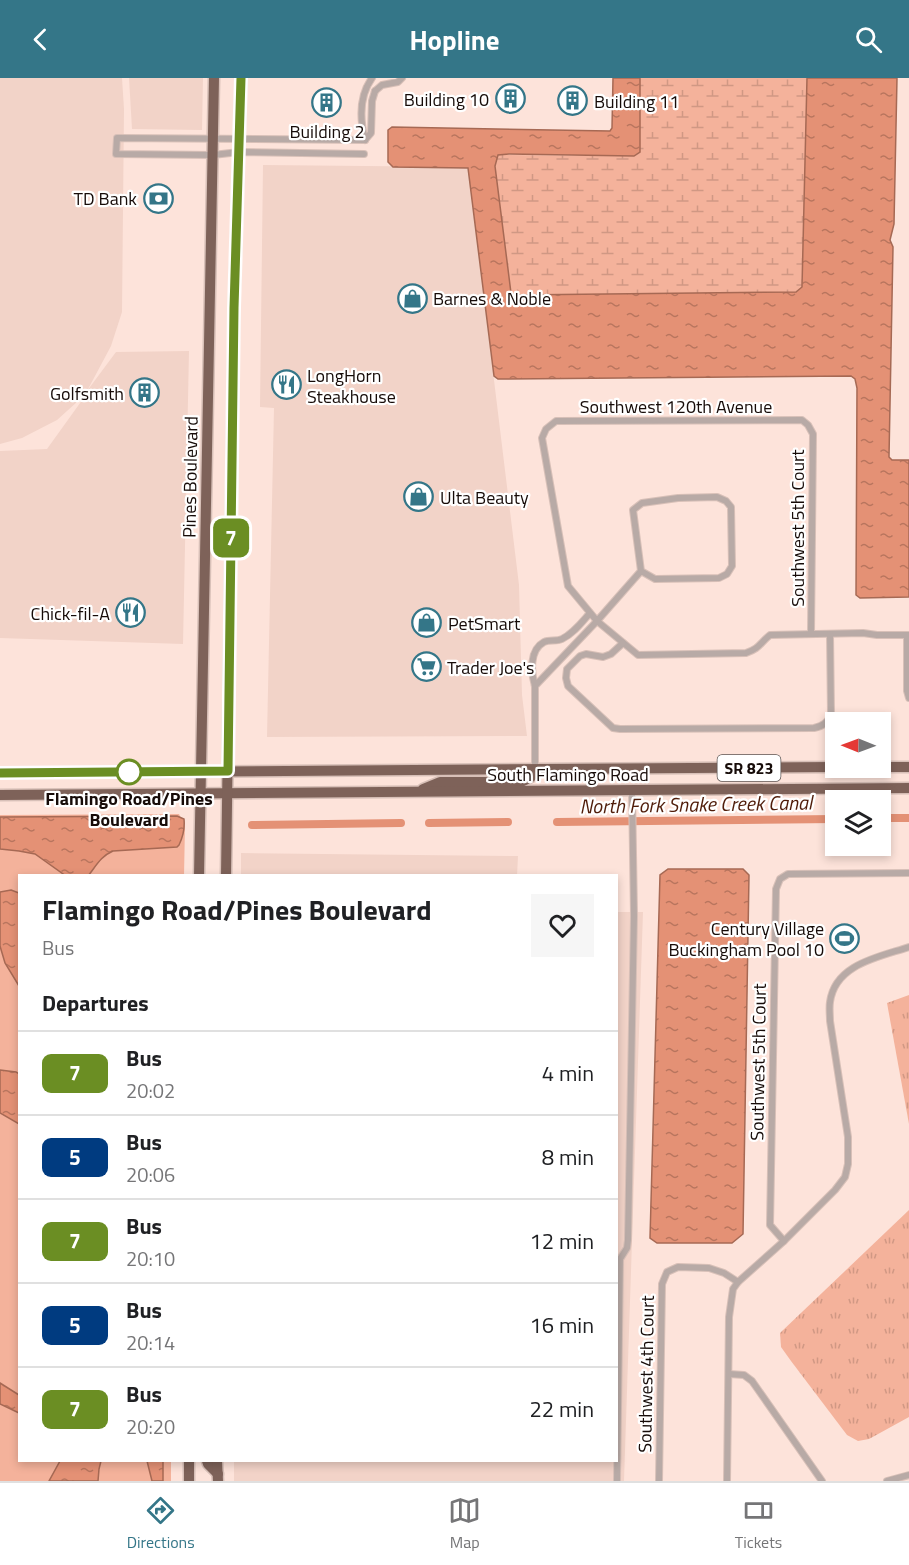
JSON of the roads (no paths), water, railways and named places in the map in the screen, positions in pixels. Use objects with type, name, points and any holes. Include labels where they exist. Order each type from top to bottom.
[{"type":"highway","name":"Pines Boulevard","points":[[199,874],[214,78]]},
{"type":"highway","points":[[226,874],[234,308],[241,78]]},
{"type":"highway","name":"South Flamingo Road","points":[[228,771],[825,767]]},
{"type":"highway","points":[[891,767],[909,767]]},
{"type":"highway","points":[[415,792],[440,782],[521,782],[531,777],[535,770]]},
{"type":"highway","name":"SR 823","points":[[0,773],[228,771]]},
{"type":"highway","name":"South Flamingo Road","points":[[228,795],[909,788]]},
{"type":"highway","name":"SR 823","points":[[0,795],[228,795]]},
{"type":"highway","points":[[189,1462],[189,1481]]},
{"type":"highway","points":[[207,1462],[218,1478]]},
{"type":"highway","points":[[218,1462],[218,1478]]},
{"type":"street","points":[[364,154],[239,152],[213,155],[116,154],[117,138],[365,140],[371,133],[372,101],[375,91],[382,85],[398,82],[402,78]]},
{"type":"street","points":[[365,140],[361,126],[362,100],[369,79]]},
{"type":"street","points":[[369,79],[375,91]]},
{"type":"street","name":"Southwest 120th Avenue","points":[[590,613],[568,586],[542,438],[546,429],[556,421],[802,420],[808,425]]},
{"type":"street","name":"Southwest 5th Court","points":[[808,425],[813,434],[811,634]]},
{"type":"street","points":[[535,686],[597,621],[641,570],[633,510],[642,503],[678,498],[717,497],[726,501],[731,507],[732,566],[727,574],[719,579],[655,579],[641,570]]},
{"type":"street","points":[[535,770],[535,686],[531,675],[535,652],[539,646],[550,640],[559,640],[566,636],[590,613],[638,655],[746,654],[757,649],[770,635],[862,633],[908,635],[907,691],[909,698]]},
{"type":"street","points":[[623,643],[611,654],[603,657],[586,654],[580,656],[567,669],[566,678],[568,686],[614,728],[814,728],[827,722],[831,715],[830,634]]},
{"type":"street","points":[[618,1407],[620,1259],[627,1248],[628,1240],[634,916],[632,790]]},
{"type":"street","name":"Southwest 5th Court","points":[[784,1240],[770,1225],[776,889],[780,879],[788,874],[909,873]]},
{"type":"street","points":[[727,1481],[733,1289],[845,1178],[848,1164],[848,1137],[830,1021],[830,1002],[834,987],[847,971],[860,963],[909,947]]},
{"type":"street","name":"Southwest 4th Court","points":[[659,1481],[662,1284],[667,1272],[678,1267],[709,1268],[724,1272],[738,1282]]},
{"type":"street","points":[[729,1374],[748,1377],[822,1481]]},
{"type":"street","points":[[617,1462],[617,1481]]},
{"type":"street","points":[[887,1481],[909,1475]]},
{"type":"water","points":[[613,78],[640,78],[640,152],[634,156],[498,155],[495,166],[511,293],[516,295],[796,292],[802,287],[807,78],[897,78],[894,224],[890,240],[893,247],[889,457],[892,460],[909,460],[909,597],[860,598],[856,595],[857,388],[855,379],[851,376],[498,379],[494,376],[468,168],[393,167],[388,162],[388,130],[392,127],[610,131],[612,128]]},
{"type":"water","points":[[177,816],[184,819],[184,830],[177,847],[113,851],[102,858],[90,874],[63,874],[35,854],[0,849],[0,817]]},
{"type":"water","points":[[668,869],[743,869],[749,875],[743,1234],[732,1243],[657,1243],[650,1238],[660,875]]},
{"type":"water","points":[[11,890],[18,893],[18,984],[5,963],[0,946],[0,892]]},
{"type":"water","name":"Century Village Buckingham Pool 10","points":[[845,931],[856,936],[855,942],[845,946],[843,942],[834,940],[834,933]]},
{"type":"water","points":[[0,1070],[16,1072],[18,1073],[18,1123],[0,1113]]},
{"type":"water","points":[[0,1383],[18,1394],[18,1413],[0,1404]]},
{"type":"water","points":[[59,1462],[101,1462],[98,1481],[49,1481]]},
{"type":"water","points":[[147,1462],[163,1462],[163,1481],[152,1481]]},
{"type":"waterway","name":"North Fork Snake Creek Canal","points":[[891,818],[909,818]]},
{"type":"waterway","name":"North Fork Snake Creek Canal","points":[[557,822],[825,819]]},
{"type":"waterway","name":"North Fork Snake Creek Canal","points":[[429,823],[508,822]]},
{"type":"waterway","name":"North Fork Snake Creek Canal","points":[[252,825],[401,823]]},
{"type":"place","name":"Building 10","points":[[510,99]]},
{"type":"place","name":"Building 11","points":[[573,101]]},
{"type":"place","name":"Building 2","points":[[327,102]]},
{"type":"place","name":"TD Bank","points":[[158,198]]},
{"type":"place","name":"Barnes & Noble","points":[[412,298]]},
{"type":"place","name":"LongHorn Steakhouse","points":[[286,385]]},
{"type":"place","name":"Golfsmith","points":[[145,393]]},
{"type":"place","name":"Ulta Beauty","points":[[419,497]]},
{"type":"place","name":"Chick-fil-A","points":[[131,613]]},
{"type":"place","name":"PetSmart","points":[[427,623]]},
{"type":"place","name":"Trader Joe's","points":[[426,667]]},
{"type":"place","name":"Flamingo Road/Pines Boulevard","points":[[129,772]]},
{"type":"place","name":"Century Village Buckingham Pool 10","points":[[845,938]]}]
